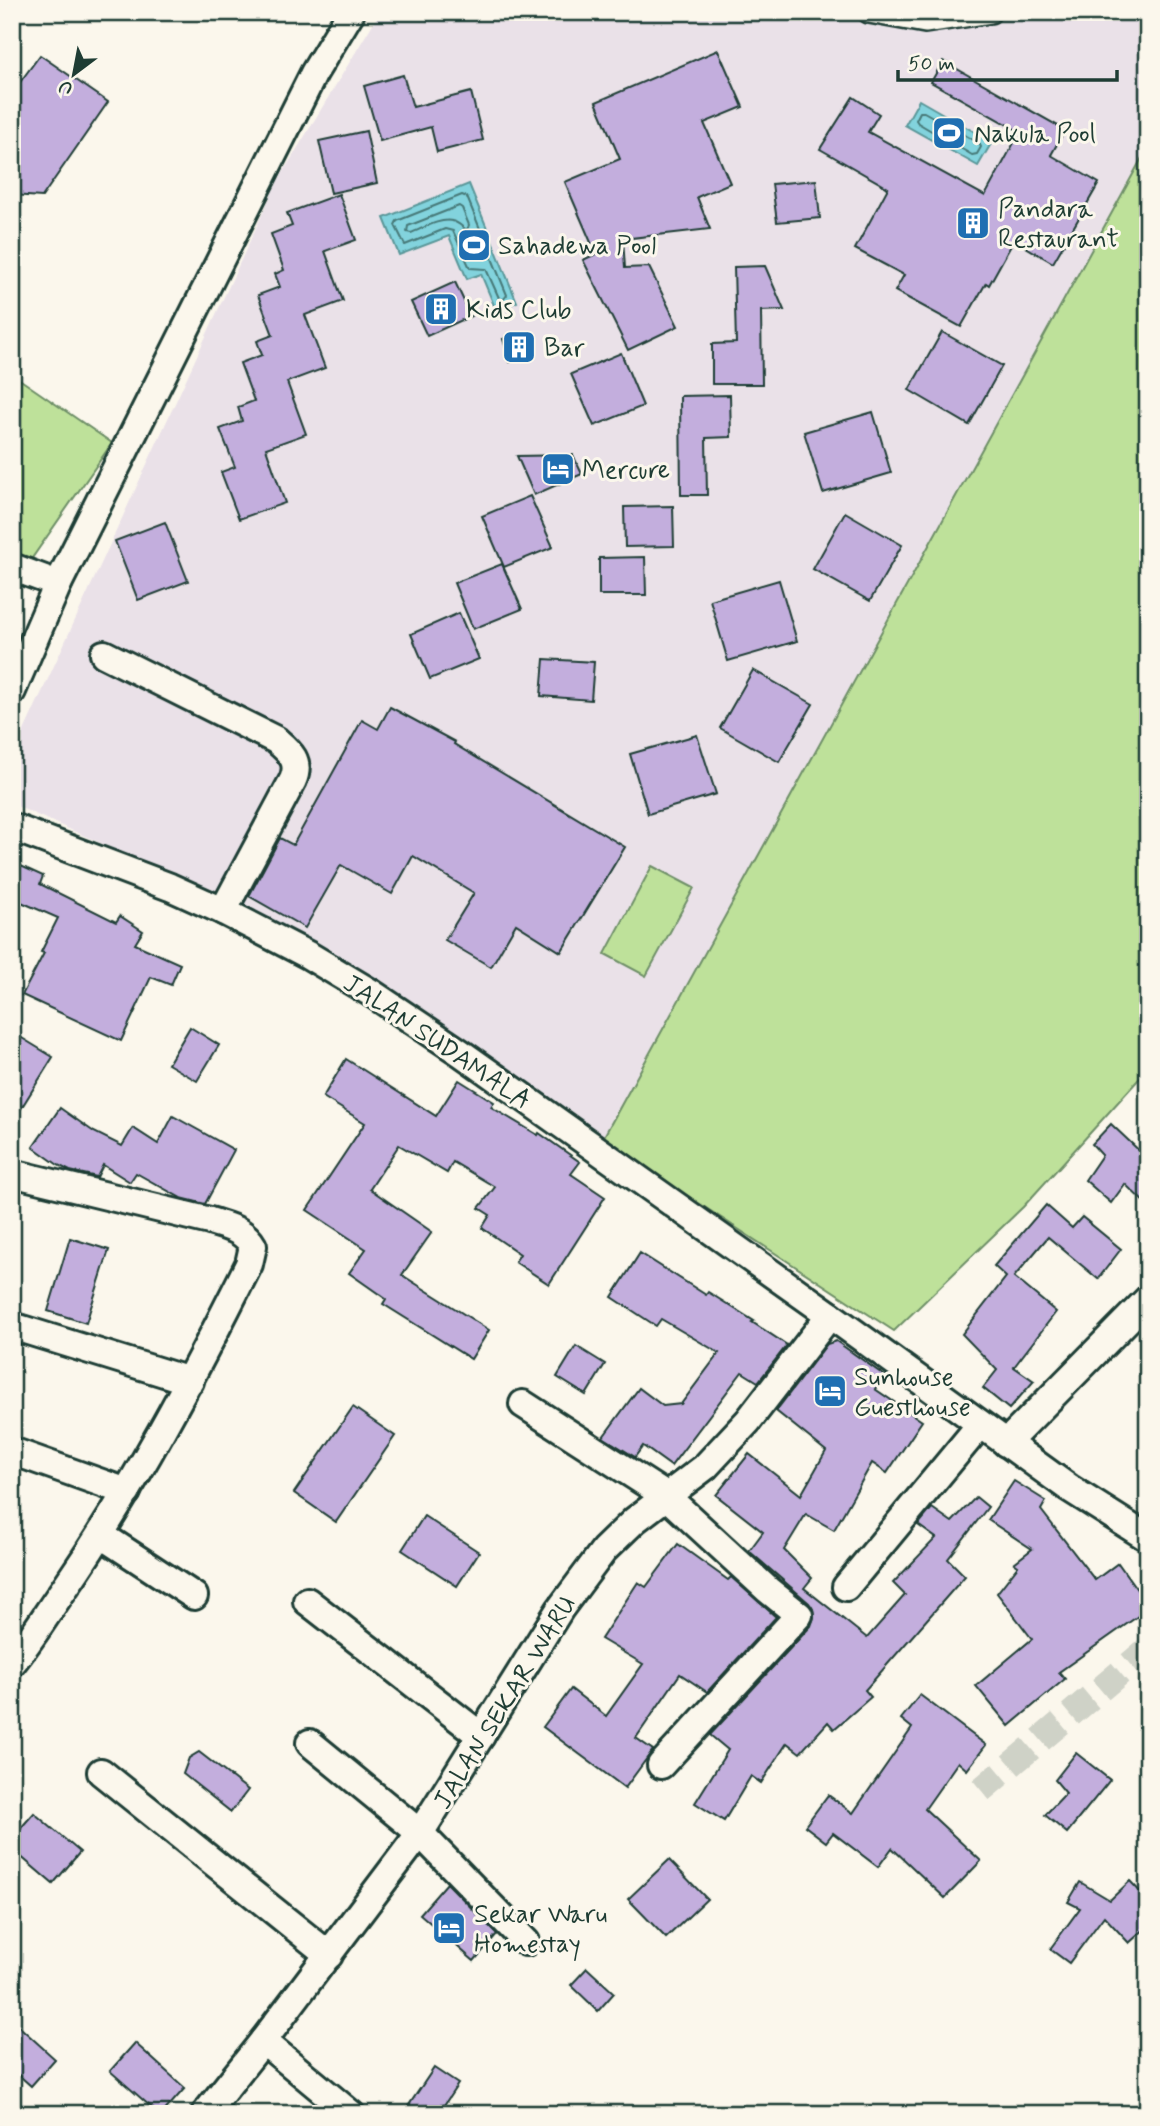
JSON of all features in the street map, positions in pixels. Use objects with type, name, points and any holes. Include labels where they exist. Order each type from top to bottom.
[{"type":"street","points":[[12,691],[58,584],[314,73],[351,12]]},
{"type":"street","points":[[869,12],[925,22],[990,12]]},
{"type":"street","points":[[12,567],[58,584]]},
{"type":"street","points":[[104,654],[276,740],[292,755],[297,771],[293,780],[222,911]]},
{"type":"street","name":"JALAN SUDAMALA","points":[[12,827],[170,887],[222,911],[308,955],[373,994],[830,1315],[1069,1488],[1148,1538]]},
{"type":"street","points":[[12,1173],[210,1221],[239,1230],[253,1246],[249,1264],[190,1381],[127,1492],[101,1535],[12,1663]]},
{"type":"street","points":[[1006,1443],[1148,1300]]},
{"type":"street","name":"JALAN SEKAR WARU","points":[[205,2114],[420,1833],[560,1609],[604,1550],[635,1520],[705,1467],[748,1421],[830,1315]]},
{"type":"street","points":[[12,1326],[190,1381]]},
{"type":"street","points":[[523,1404],[666,1496],[799,1615],[661,1765]]},
{"type":"street","points":[[846,1587],[980,1425]]},
{"type":"street","points":[[12,1451],[127,1492]]},
{"type":"street","points":[[101,1535],[194,1596]]},
{"type":"street","points":[[307,1601],[481,1736]]},
{"type":"street","points":[[310,1743],[420,1833],[526,1942]]},
{"type":"street","points":[[101,1772],[329,1955]]},
{"type":"street","points":[[263,2041],[351,2114]]},
{"type":"shaded area","name":"Mercure","points":[[380,12],[1148,12],[1148,147],[602,1140],[327,950],[139,860],[12,804],[12,757],[277,182]]},
{"type":"green space","points":[[1148,147],[1148,1069],[1023,1207],[894,1331],[602,1140]]},
{"type":"green space","points":[[12,374],[112,443],[30,561],[12,548]]},
{"type":"green space","points":[[652,866],[694,888],[646,976],[605,954]]},
{"type":"water","name":"Nakula Pool","points":[[919,100],[992,142],[978,166],[905,125]]},
{"type":"water","name":"Sahadewa Pool","points":[[469,184],[517,302],[496,310],[481,274],[467,279],[449,236],[399,255],[384,218]]},
{"type":"building","points":[[718,50],[743,107],[704,123],[730,183],[697,197],[710,229],[623,239],[625,268],[649,267],[678,326],[628,350],[583,260],[596,254],[565,182],[620,159],[596,102]]},
{"type":"building","points":[[40,55],[108,102],[42,197],[12,195],[12,93]]},
{"type":"building","points":[[943,61],[1065,130],[1051,155],[1099,183],[1053,263],[1014,240],[961,327],[895,291],[904,275],[855,249],[888,188],[820,149],[853,97],[879,114],[868,132],[985,196],[1020,132],[931,82]]},
{"type":"building","points":[[403,75],[413,107],[471,92],[483,140],[437,152],[431,127],[380,141],[364,86]]},
{"type":"building","points":[[366,131],[377,183],[331,193],[319,141]]},
{"type":"building","points":[[816,180],[820,218],[777,222],[772,184]]},
{"type":"building","points":[[339,194],[356,240],[325,251],[343,301],[305,315],[325,368],[287,382],[306,434],[266,448],[285,503],[239,519],[221,472],[235,467],[220,429],[242,421],[238,407],[254,401],[240,363],[262,355],[257,341],[273,335],[258,295],[280,287],[275,274],[284,270],[271,234],[292,226],[287,213]]},
{"type":"building","points":[[765,266],[784,310],[761,311],[762,384],[712,384],[712,344],[736,343],[734,267]]},
{"type":"building","name":"Kids Club","points":[[455,282],[471,316],[427,336],[411,302]]},
{"type":"building","name":"Bar","points":[[528,332],[535,355],[510,362],[503,339]]},
{"type":"building","points":[[942,332],[1002,366],[969,425],[909,390]]},
{"type":"building","points":[[621,353],[643,406],[594,426],[571,374]]},
{"type":"building","points":[[730,395],[731,437],[706,438],[707,495],[681,495],[680,396]]},
{"type":"building","points":[[873,412],[891,473],[823,493],[804,432]]},
{"type":"building","points":[[573,455],[582,474],[534,495],[517,456]]},
{"type":"building","points":[[530,496],[553,547],[504,567],[482,516]]},
{"type":"building","points":[[673,506],[674,546],[625,547],[624,507]]},
{"type":"building","points":[[845,512],[902,545],[870,601],[813,569]]},
{"type":"building","points":[[165,522],[188,581],[138,600],[115,541]]},
{"type":"building","points":[[645,557],[646,595],[599,595],[599,558]]},
{"type":"building","points":[[502,564],[522,609],[473,629],[454,583]]},
{"type":"building","points":[[779,580],[797,641],[728,661],[710,600]]},
{"type":"building","points":[[459,613],[479,659],[430,679],[411,634]]},
{"type":"building","points":[[544,659],[594,662],[591,700],[541,696]]},
{"type":"building","points":[[753,670],[813,704],[779,762],[720,728]]},
{"type":"building","points":[[390,707],[455,742],[454,744],[625,847],[561,952],[516,924],[491,967],[445,940],[474,893],[413,856],[392,894],[341,865],[305,928],[249,896],[280,838],[293,845],[362,720],[378,729]]},
{"type":"building","points":[[697,735],[716,794],[648,814],[630,754]]},
{"type":"building","points":[[12,862],[43,876],[40,884],[116,922],[120,916],[143,931],[135,944],[180,964],[171,985],[151,977],[121,1041],[22,995],[44,953],[41,952],[58,918],[12,898]]},
{"type":"building","points":[[190,1027],[219,1045],[197,1081],[168,1064]]},
{"type":"building","points":[[12,1032],[53,1057],[12,1123]]},
{"type":"building","points":[[346,1059],[436,1116],[459,1080],[494,1102],[491,1107],[538,1135],[539,1133],[580,1162],[571,1174],[605,1197],[549,1284],[515,1262],[520,1254],[482,1228],[490,1215],[479,1208],[495,1187],[453,1162],[447,1173],[399,1145],[370,1189],[432,1232],[402,1275],[489,1330],[471,1359],[383,1304],[386,1299],[349,1273],[366,1249],[307,1210],[365,1123],[323,1097]]},
{"type":"building","points":[[60,1108],[94,1132],[122,1146],[133,1128],[158,1144],[173,1116],[234,1150],[205,1204],[181,1198],[136,1173],[130,1182],[103,1165],[97,1177],[70,1171],[58,1165],[33,1147]]},
{"type":"building","points":[[1111,1124],[1148,1159],[1148,1206],[1125,1184],[1111,1203],[1085,1180],[1102,1155],[1092,1144]]},
{"type":"building","points":[[1046,1205],[1072,1228],[1082,1217],[1121,1249],[1098,1279],[1048,1237],[1014,1277],[1056,1312],[1014,1367],[1034,1381],[1009,1409],[983,1388],[997,1370],[962,1334],[1006,1277],[994,1266]]},
{"type":"building","points":[[70,1238],[109,1250],[86,1323],[48,1311]]},
{"type":"building","points":[[640,1253],[706,1295],[708,1292],[787,1345],[758,1382],[742,1372],[671,1466],[643,1446],[635,1457],[603,1437],[639,1388],[663,1406],[681,1404],[719,1353],[661,1319],[656,1326],[612,1297]]},
{"type":"building","points":[[836,1341],[885,1376],[875,1389],[922,1421],[887,1473],[872,1463],[834,1530],[806,1514],[784,1550],[812,1578],[804,1588],[867,1638],[905,1595],[893,1583],[936,1538],[918,1525],[932,1508],[952,1522],[976,1497],[988,1507],[948,1559],[965,1576],[865,1690],[871,1697],[834,1729],[828,1722],[800,1753],[787,1743],[761,1783],[751,1776],[724,1821],[695,1803],[728,1750],[710,1735],[811,1626],[814,1617],[809,1603],[749,1551],[763,1532],[716,1495],[749,1454],[801,1495],[826,1451],[776,1411],[827,1344]]},
{"type":"building","points":[[576,1346],[605,1364],[586,1395],[557,1377]]},
{"type":"building","points":[[353,1407],[395,1436],[336,1522],[294,1493]]},
{"type":"building","points":[[1014,1481],[1046,1501],[1041,1510],[1095,1580],[1118,1563],[1148,1605],[1148,1609],[1059,1672],[1065,1679],[1009,1726],[976,1686],[1032,1639],[997,1593],[1018,1566],[1014,1563],[1032,1549],[988,1520]]},
{"type":"building","points":[[424,1516],[479,1552],[457,1586],[402,1550]]},
{"type":"building","points":[[678,1544],[728,1580],[731,1577],[776,1617],[707,1692],[680,1674],[636,1738],[653,1750],[625,1788],[543,1727],[571,1689],[606,1716],[643,1664],[601,1639],[638,1582],[646,1587]]},
{"type":"building","points":[[920,1695],[986,1745],[967,1770],[958,1762],[925,1809],[981,1861],[945,1898],[892,1848],[878,1867],[833,1833],[826,1842],[805,1826],[828,1795],[853,1813],[912,1728],[901,1719]]},
{"type":"building","points":[[199,1752],[248,1790],[231,1812],[183,1774],[189,1758]]},
{"type":"building","points":[[1076,1753],[1110,1780],[1067,1833],[1045,1815],[1066,1793],[1055,1780]]},
{"type":"building","points":[[34,1813],[80,1852],[53,1884],[12,1849],[12,1838]]},
{"type":"building","points":[[669,1860],[707,1899],[666,1938],[628,1899]]},
{"type":"building","points":[[1130,1881],[1148,1900],[1148,1926],[1129,1943],[1104,1916],[1069,1963],[1050,1949],[1080,1908],[1068,1902],[1080,1882],[1110,1900]]},
{"type":"building","points":[[447,1883],[497,1934],[474,1961],[420,1914]]},
{"type":"building","points":[[587,1968],[614,1993],[598,2011],[571,1985]]},
{"type":"building","points":[[12,2020],[55,2059],[31,2086],[12,2069]]},
{"type":"building","points":[[135,2043],[185,2088],[162,2114],[110,2071]]},
{"type":"building","points":[[434,2068],[458,2084],[438,2114],[403,2114]]},
{"type":"tunnel","points":[[981,1790],[1148,1649]]},
{"type":"place","name":"Nakula Pool","points":[[949,133]]},
{"type":"place","name":"Pandara Restaurant","points":[[973,223]]},
{"type":"place","name":"Sahadewa Pool","points":[[474,245]]},
{"type":"place","name":"Kids Club","points":[[441,309]]},
{"type":"place","name":"Bar","points":[[519,347]]},
{"type":"place","name":"Mercure","points":[[558,469]]},
{"type":"place","name":"Sunhouse Guesthouse","points":[[830,1391]]},
{"type":"place","name":"Sekar Waru Homestay","points":[[449,1928]]}]
